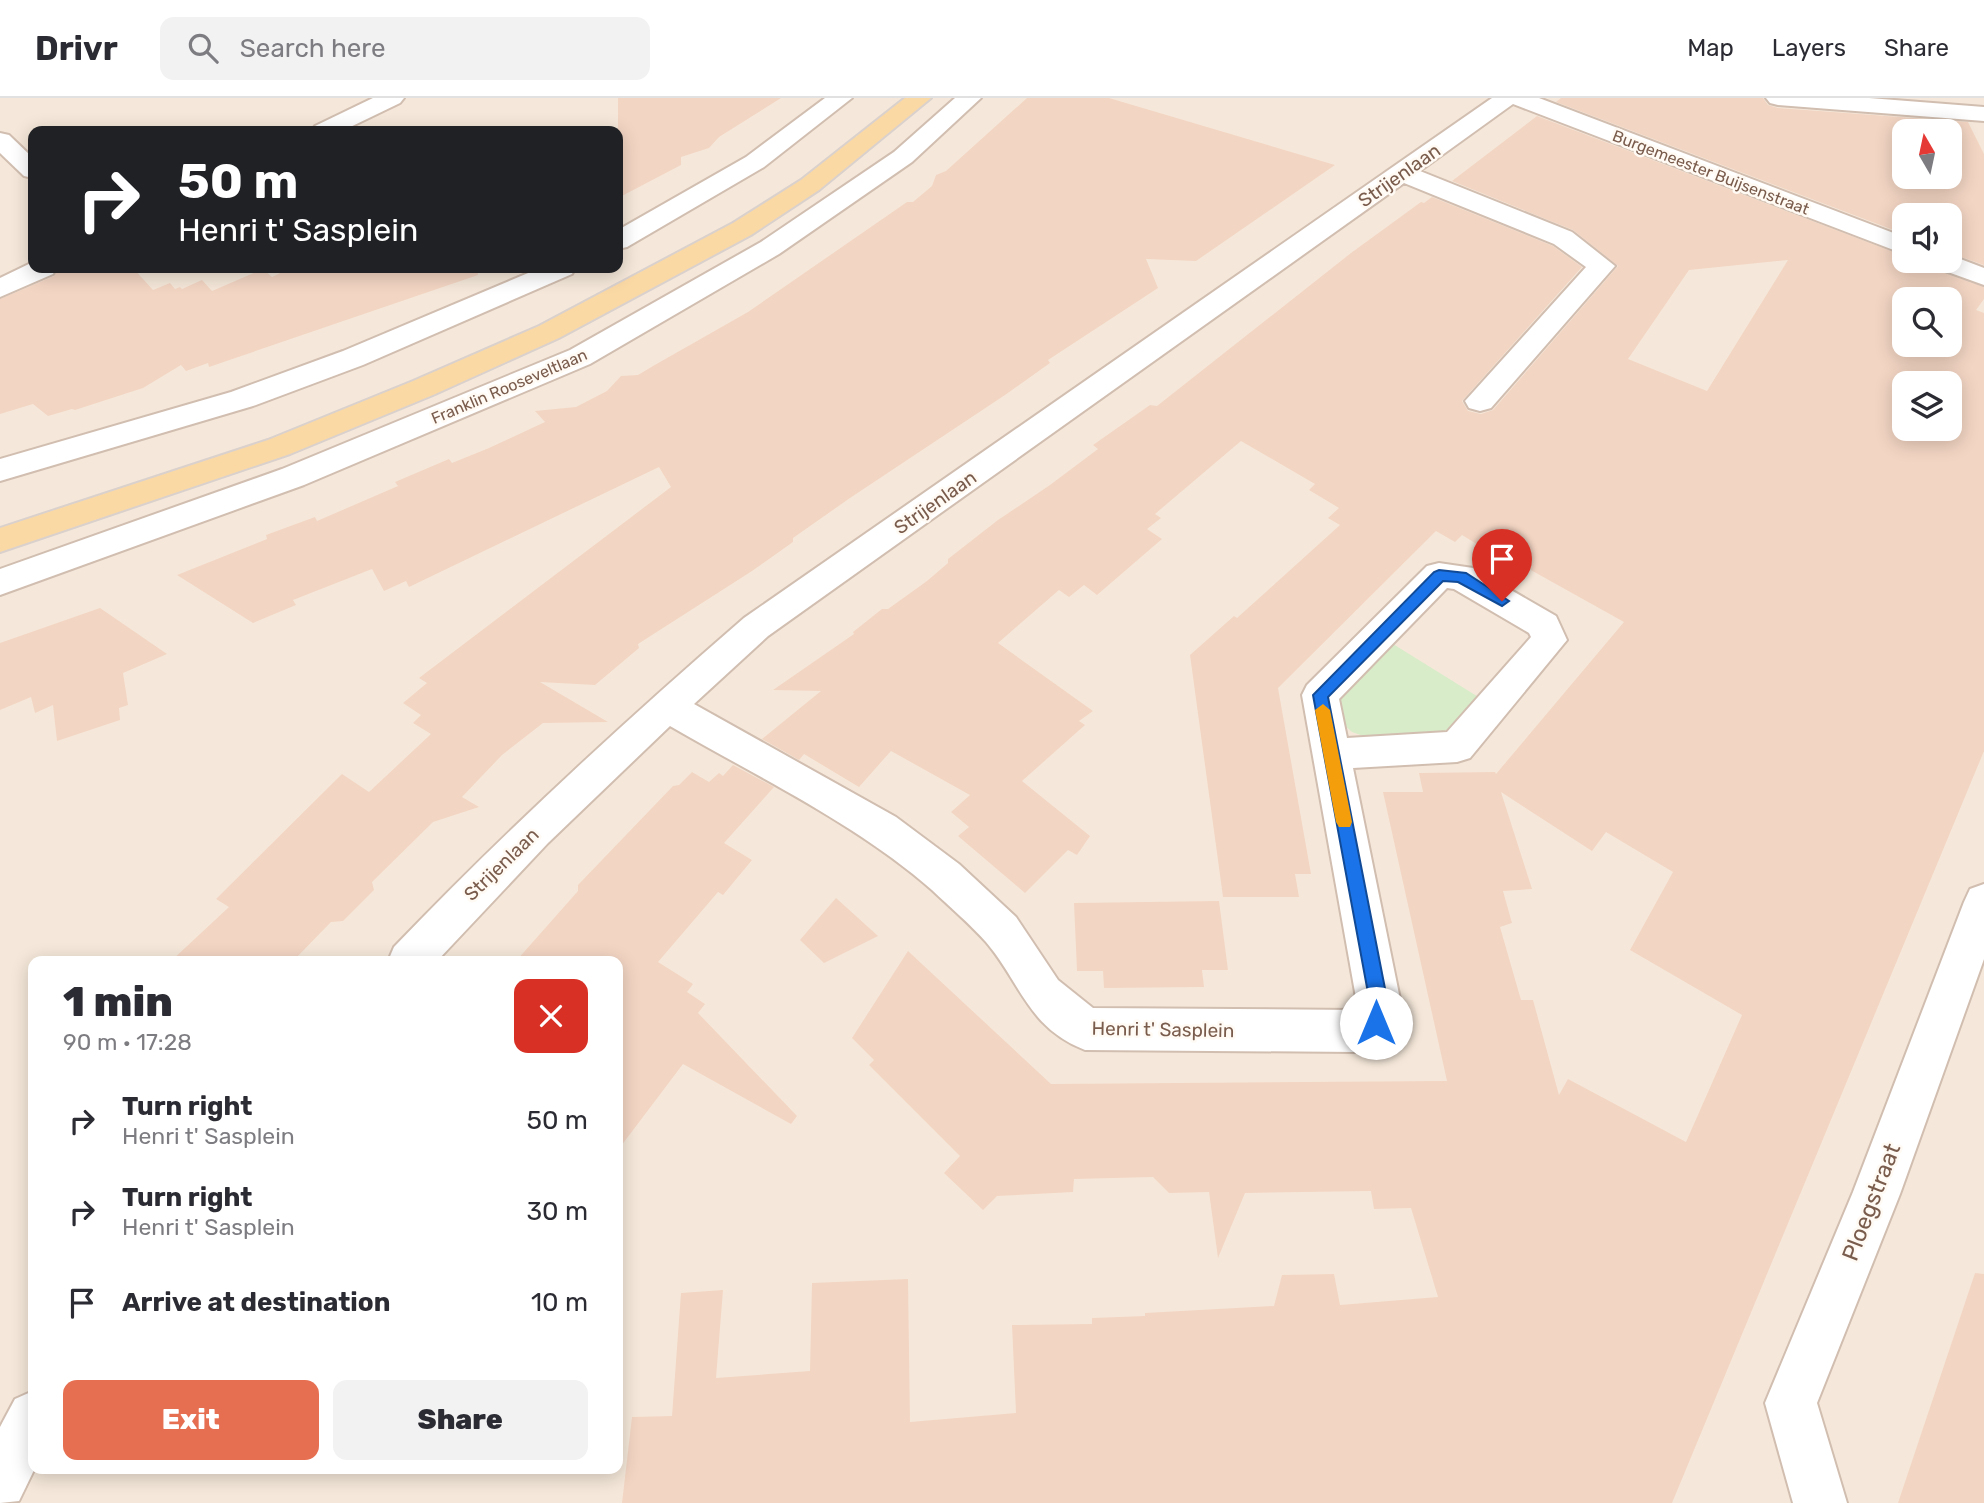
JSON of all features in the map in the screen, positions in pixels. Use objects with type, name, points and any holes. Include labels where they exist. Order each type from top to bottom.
[{"type":"main road","points":[[623,272],[719,218],[843,135],[889,98]]},
{"type":"main road","name":"Franklin Rooseveltlaan","points":[[0,540],[279,447],[423,388],[549,332],[742,229],[810,185],[919,98]]},
{"type":"main road","points":[[26,503],[272,424],[533,315],[621,273]]},
{"type":"street","points":[[333,126],[391,98]]},
{"type":"street","points":[[623,238],[755,162],[841,98]]},
{"type":"street","name":"Franklin Rooseveltlaan","points":[[0,582],[293,477],[580,357],[780,241],[903,157],[969,98]]},
{"type":"street","name":"Strijenlaan","points":[[414,956],[474,889],[666,706],[756,627],[1507,98]]},
{"type":"street","name":"Burgemeester Buijsenstraat","points":[[1518,98],[1892,241]]},
{"type":"street","points":[[1778,98],[1984,114]]},
{"type":"street","points":[[0,139],[28,166]]},
{"type":"street","points":[[1402,173],[1563,238],[1602,266],[1480,401]]},
{"type":"street","points":[[1962,268],[1984,276]]},
{"type":"street","points":[[0,289],[33,273]]},
{"type":"street","points":[[0,470],[242,399],[353,358],[550,273]]},
{"type":"street","name":"Henri t' Sasplein","points":[[666,706],[882,829],[945,877],[1001,930],[1043,994],[1085,1029],[1357,1031],[1376,1023],[1380,1009],[1331,754],[1320,695],[1439,575],[1461,577],[1544,625],[1549,640],[1457,747],[1331,754]]},
{"type":"street","name":"Ploegstraat","points":[[1820,1503],[1791,1403],[1876,1194],[1984,902]]},
{"type":"street","points":[[0,1482],[28,1427]]},
{"type":"shaded area","points":[[0,98],[1984,98],[1984,1503],[0,1503]]},
{"type":"green space","points":[[1393,644],[1480,698],[1452,727],[1436,735],[1369,738],[1352,732],[1341,722],[1339,700]]},
{"type":"building","points":[[618,98],[781,98],[719,137],[709,148],[681,157],[681,165],[623,195],[623,126],[618,126]]},
{"type":"building","points":[[1027,98],[1109,98],[1335,165],[1196,261],[1146,259],[1158,288],[1048,360],[1050,363],[1005,395],[850,498],[752,571],[638,644],[639,648],[595,685],[540,682],[608,722],[543,723],[502,755],[462,797],[479,807],[433,822],[372,882],[374,890],[343,921],[331,922],[298,956],[176,956],[229,907],[216,899],[342,774],[369,792],[431,734],[413,723],[421,715],[403,703],[427,683],[419,678],[671,487],[659,467],[409,587],[406,581],[384,591],[372,569],[293,600],[296,605],[253,623],[177,575],[267,539],[266,535],[315,517],[317,521],[398,486],[395,482],[449,459],[452,463],[545,422],[535,411],[576,407],[607,391],[621,376],[638,375],[748,312],[907,202],[913,202],[932,186],[936,175],[946,171]]},
{"type":"building","points":[[1561,98],[1763,98],[1768,105],[1778,108],[1927,119],[1892,119],[1892,189],[1962,189],[1962,122],[1968,122],[1984,154],[1984,265],[1962,257],[1962,203],[1892,203],[1892,229],[1556,102]]},
{"type":"building","points":[[1537,116],[1892,251],[1892,273],[1944,273],[1984,287],[1984,299],[1976,310],[1984,313],[1984,751],[1672,1503],[622,1503],[632,1417],[672,1416],[681,1293],[723,1290],[716,1378],[810,1371],[812,1283],[908,1279],[910,1422],[1016,1413],[1012,1325],[1092,1324],[1092,1318],[1274,1306],[1282,1275],[1334,1274],[1340,1305],[1438,1297],[1411,1208],[1374,1209],[1371,1191],[1245,1193],[1218,1258],[1209,1192],[1169,1193],[1153,1177],[1074,1179],[1073,1192],[997,1196],[983,1210],[944,1173],[960,1156],[869,1065],[874,1060],[852,1038],[908,951],[1051,1084],[1447,1081],[1383,792],[1423,792],[1419,773],[1496,774],[1624,622],[1482,543],[1480,546],[1462,535],[1455,542],[1436,531],[1278,688],[1311,874],[1295,874],[1299,897],[1223,897],[1190,655],[1234,616],[1237,618],[1340,525],[1328,518],[1339,508],[1309,490],[1315,484],[1241,441],[1155,514],[1161,518],[1147,529],[1162,539],[1097,595],[1084,585],[1069,597],[1059,590],[998,643],[1093,711],[1079,721],[1085,725],[1022,781],[1090,836],[1077,855],[1068,850],[1025,893],[958,836],[969,827],[951,812],[970,795],[891,751],[859,787],[804,754],[799,760],[762,739],[821,691],[773,690],[854,634],[853,632],[882,609],[888,609],[927,581],[948,563],[948,559],[998,520],[1098,449],[1093,445],[1150,405],[1157,406],[1351,253],[1421,202],[1424,203],[1432,197],[1553,246],[1582,267],[1462,401],[1468,411],[1481,414],[1493,410],[1618,266],[1573,230],[1452,181]],"holes":[[[1788,260],[1707,391],[1628,359],[1689,270]],[[1501,792],[1592,851],[1606,832],[1673,872],[1630,950],[1742,1015],[1686,1142],[1568,1079],[1559,1095],[1533,1000],[1521,1000],[1500,927],[1512,923],[1503,891],[1532,889]]]},
{"type":"building","points":[[56,273],[138,273],[153,290],[170,283],[175,289],[182,289],[202,280],[212,291],[254,273],[268,273],[272,277],[280,273],[478,275],[209,367],[208,363],[186,371],[181,365],[143,388],[75,410],[48,416],[33,404],[0,414],[0,299]]},
{"type":"building","points":[[100,608],[167,654],[123,673],[128,705],[119,708],[120,720],[57,741],[53,705],[35,713],[31,697],[0,710],[0,643]]},
{"type":"building","points":[[733,765],[774,787],[724,843],[752,860],[723,895],[718,892],[658,962],[693,984],[687,992],[705,1004],[698,1013],[797,1116],[791,1124],[683,1064],[623,1143],[623,956],[520,956],[578,891],[578,885],[673,786],[679,785],[692,772],[709,782],[719,773],[723,776]]},
{"type":"building","points":[[836,898],[878,936],[824,963],[800,940]]},
{"type":"building","points":[[1219,901],[1228,970],[1202,970],[1204,987],[1104,988],[1103,971],[1077,971],[1074,903]]},
{"type":"building","points":[[1975,1273],[1984,1274],[1984,1503],[1898,1503]]},
{"type":"slow traffic","points":[[1323,710],[1344,822]]},
{"type":"route","points":[[1376,1023],[1380,1009],[1320,695],[1439,575],[1461,577],[1502,601]]}]
